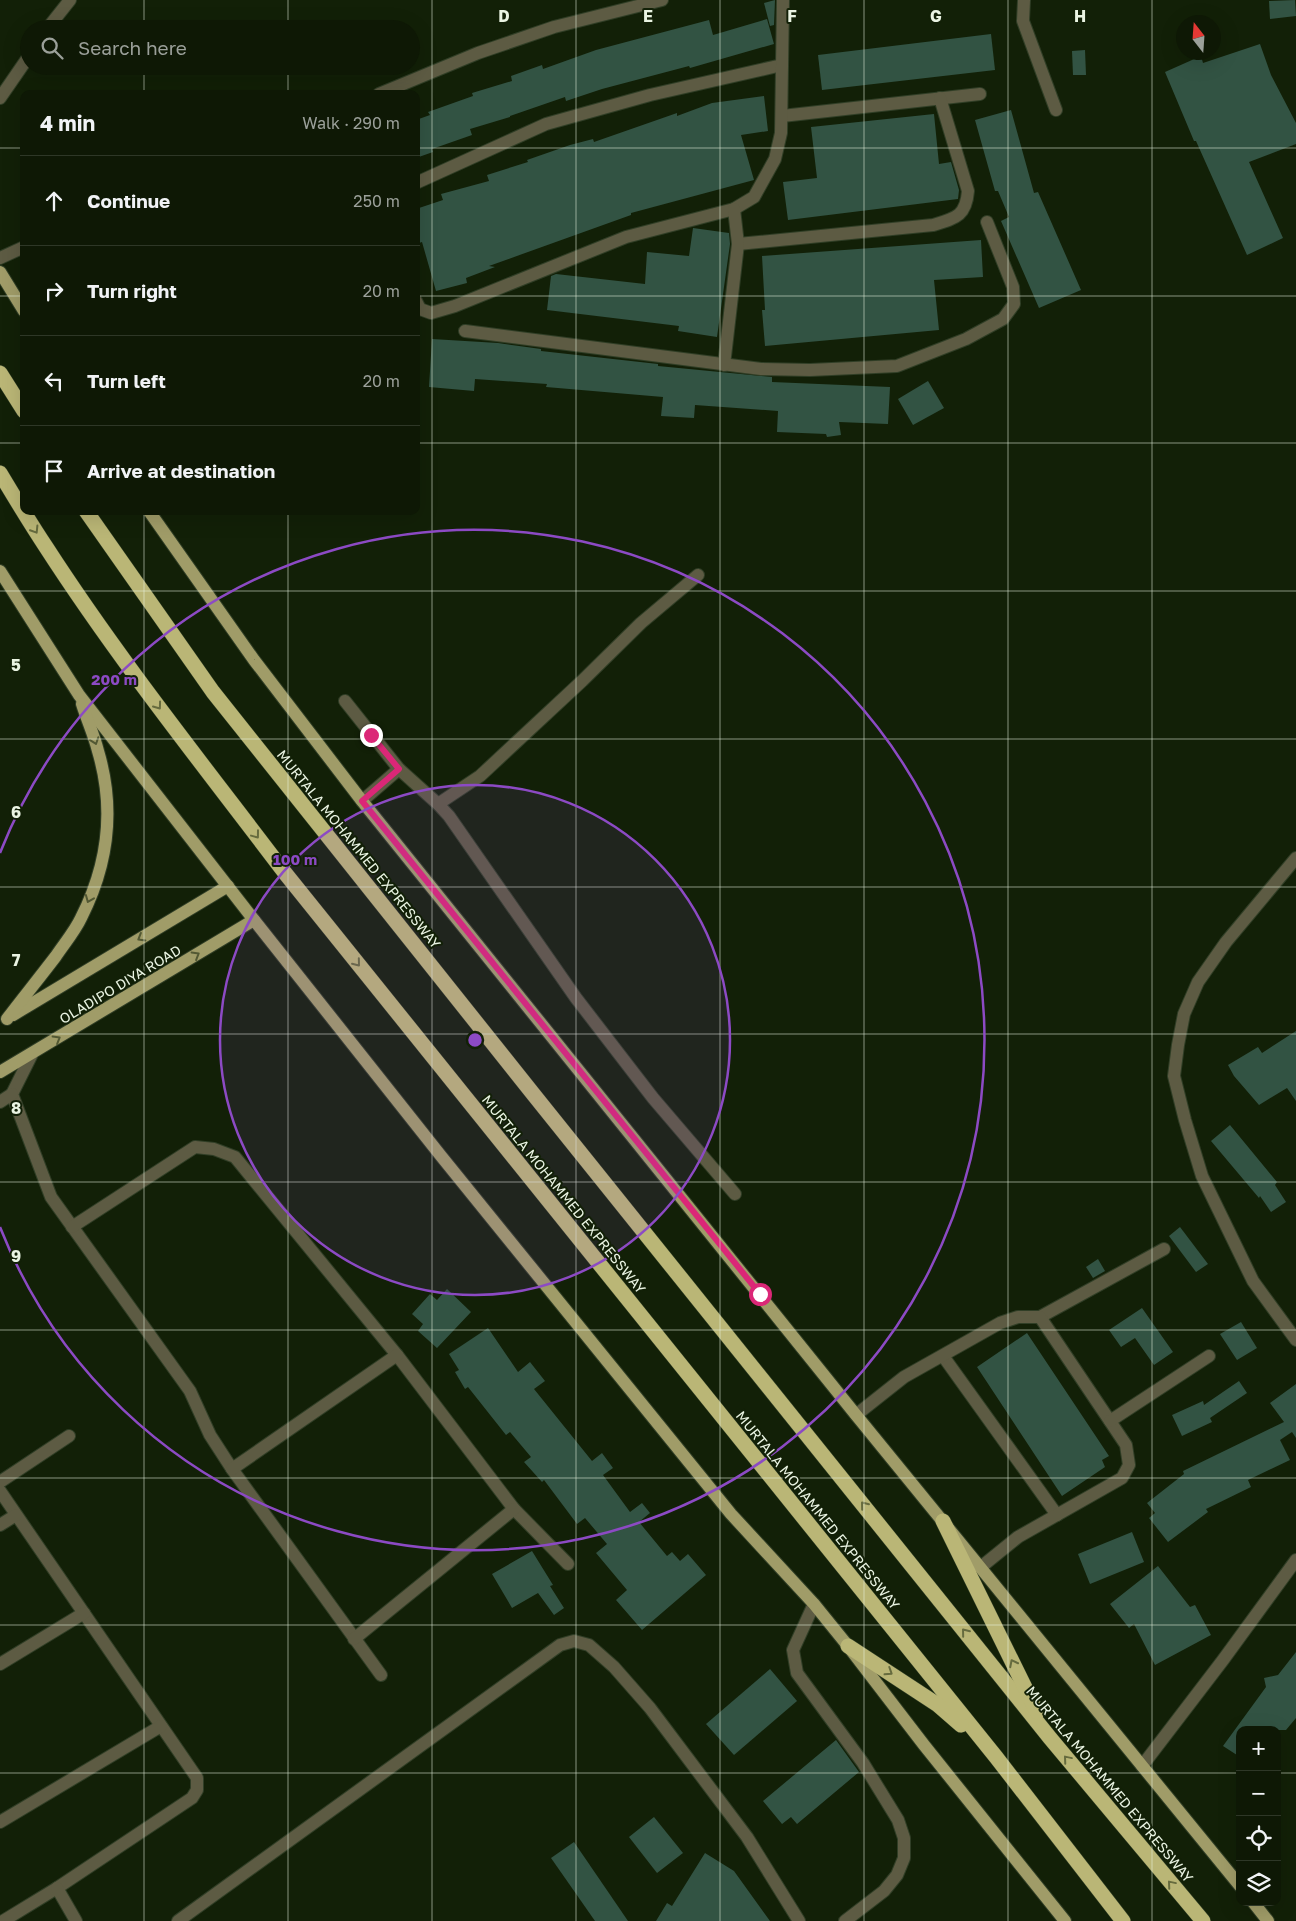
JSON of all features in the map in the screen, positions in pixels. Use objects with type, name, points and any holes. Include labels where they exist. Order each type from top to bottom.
[{"type":"highway","points":[[0,373],[20,405]]},
{"type":"highway","name":"MURTALA MOHAMMED EXPRESSWAY","points":[[0,473],[20,506]]},
{"type":"highway","name":"MURTALA MOHAMMED EXPRESSWAY","points":[[26,515],[45,547],[100,627],[285,873],[996,1757],[1122,1921]]},
{"type":"highway","name":"MURTALA MOHAMMED EXPRESSWAY","points":[[89,515],[213,692],[1050,1738],[1202,1921]]},
{"type":"highway","points":[[943,1522],[1050,1738]]},
{"type":"highway","points":[[848,1646],[938,1704],[996,1757]]},
{"type":"main road","points":[[0,272],[20,304]]},
{"type":"main road","points":[[151,515],[254,660],[362,801],[856,1415],[1236,1881]]},
{"type":"main road","points":[[0,571],[79,695],[254,920],[441,1156],[719,1499],[814,1604],[1065,1921]]},
{"type":"main road","points":[[3,1021],[63,946],[81,919],[97,880],[106,845],[108,823],[99,752],[79,695]]},
{"type":"main road","name":"OLADIPO DIYA ROAD","points":[[3,1021],[228,886]]},
{"type":"main road","name":"OLADIPO DIYA ROAD","points":[[0,1072],[254,920]]},
{"type":"main road","points":[[1256,1906],[1268,1921]]},
{"type":"street","points":[[54,20],[70,0]]},
{"type":"street","points":[[389,90],[478,53],[554,27],[662,0]]},
{"type":"street","points":[[420,309],[431,314],[455,306],[626,237],[734,209],[754,197],[775,159],[781,133],[782,0]]},
{"type":"street","points":[[1024,0],[1023,21],[1056,110]]},
{"type":"street","points":[[420,181],[546,124],[650,95],[782,66]]},
{"type":"street","points":[[0,98],[20,69]]},
{"type":"street","points":[[782,116],[980,94]]},
{"type":"street","points":[[738,244],[934,225],[956,218],[967,206],[968,191],[940,98]]},
{"type":"street","points":[[724,365],[738,244],[734,209]]},
{"type":"street","points":[[465,331],[761,369],[897,366],[966,339],[1003,320],[1014,304],[1013,288],[987,222]]},
{"type":"street","points":[[0,258],[20,249]]},
{"type":"street","points":[[438,804],[480,776],[641,623],[698,575]]},
{"type":"street","points":[[344,701],[399,769],[438,804],[467,840],[576,998],[654,1098],[735,1194]]},
{"type":"street","points":[[362,801],[399,769]]},
{"type":"street","points":[[1296,858],[1226,942],[1198,982],[1184,1014],[1174,1076],[1202,1176],[1253,1282],[1296,1340]]},
{"type":"street","points":[[0,1102],[12,1094],[32,1054]]},
{"type":"street","points":[[12,1094],[50,1197],[190,1391],[210,1434],[232,1469],[381,1675]]},
{"type":"street","points":[[72,1227],[195,1147],[214,1149],[235,1157],[397,1355],[514,1509],[568,1564]]},
{"type":"street","points":[[856,1415],[904,1377],[1000,1323],[1018,1317],[1040,1317],[1164,1249]]},
{"type":"street","points":[[980,1567],[1018,1537],[1122,1478],[1129,1465],[1126,1445],[1040,1317]]},
{"type":"street","points":[[232,1469],[397,1355]]},
{"type":"street","points":[[942,1356],[1057,1515]]},
{"type":"street","points":[[1110,1421],[1210,1356]]},
{"type":"street","points":[[0,1482],[70,1436]]},
{"type":"street","points":[[0,1491],[197,1778],[197,1790],[192,1798],[57,1888],[3,1921]]},
{"type":"street","points":[[354,1639],[514,1509]]},
{"type":"street","points":[[0,1525],[16,1515]]},
{"type":"street","points":[[1142,1766],[1296,1560]]},
{"type":"street","points":[[814,1604],[793,1650],[798,1673],[864,1762],[898,1820],[904,1838],[904,1858],[897,1874],[884,1891],[845,1921]]},
{"type":"street","points":[[0,1664],[84,1613]]},
{"type":"street","points":[[178,1921],[560,1645],[574,1641],[590,1645],[614,1667],[650,1708],[747,1837],[799,1921]]},
{"type":"street","points":[[0,1822],[161,1726]]},
{"type":"street","points":[[57,1888],[76,1921]]},
{"type":"building","points":[[775,0],[774,25],[770,26],[764,3]]},
{"type":"building","points":[[1295,0],[1296,16],[1270,19],[1269,1]]},
{"type":"building","points":[[767,19],[774,44],[690,68],[689,66],[602,89],[566,101],[565,97],[470,129],[472,135],[432,149],[433,152],[420,157],[420,119],[430,115],[428,112],[473,96],[472,93],[512,81],[511,76],[542,65],[543,69],[596,50],[709,20],[713,35]]},
{"type":"building","points":[[991,34],[995,70],[822,90],[818,55]]},
{"type":"building","points":[[1260,44],[1271,75],[1296,123],[1296,144],[1249,162],[1283,238],[1247,255],[1196,141],[1194,141],[1165,72],[1192,60],[1202,60],[1203,63],[1221,60],[1221,57]]},
{"type":"building","points":[[1085,50],[1086,75],[1073,75],[1072,51]]},
{"type":"building","points":[[764,96],[768,131],[741,135],[754,180],[631,213],[631,215],[489,266],[495,267],[466,278],[467,283],[436,291],[422,242],[420,243],[420,208],[443,200],[441,194],[489,181],[487,175],[528,162],[527,160],[570,145],[593,139],[594,142],[712,103]]},
{"type":"building","points":[[1011,110],[1034,193],[1038,192],[1081,290],[1039,308],[1001,221],[1009,217],[998,191],[995,191],[975,120]]},
{"type":"building","points":[[934,114],[939,164],[951,162],[959,190],[958,199],[788,220],[783,182],[817,178],[811,127]]},
{"type":"building","points":[[693,228],[729,233],[730,244],[717,337],[678,331],[679,326],[547,310],[551,276],[556,274],[645,284],[647,252],[689,256]]},
{"type":"building","points":[[981,240],[983,277],[934,280],[939,330],[765,346],[762,310],[765,310],[762,256]]},
{"type":"building","points":[[432,339],[498,343],[541,349],[541,351],[658,364],[658,366],[772,377],[772,382],[890,387],[888,424],[839,422],[841,435],[827,437],[826,434],[777,432],[778,411],[695,405],[694,418],[661,416],[663,397],[546,387],[547,384],[475,379],[474,391],[429,387]]},
{"type":"building","points":[[928,381],[944,408],[913,425],[898,399]]},
{"type":"building","points":[[1296,1031],[1296,1101],[1287,1088],[1259,1105],[1234,1076],[1228,1065],[1258,1047],[1262,1053]]},
{"type":"building","points":[[1230,1125],[1277,1182],[1275,1185],[1286,1202],[1271,1212],[1260,1196],[1259,1198],[1211,1141]]},
{"type":"building","points":[[1180,1227],[1208,1264],[1196,1272],[1169,1236]]},
{"type":"building","points":[[1098,1259],[1105,1271],[1093,1278],[1086,1267]]},
{"type":"building","points":[[447,1289],[471,1312],[437,1348],[418,1331],[423,1324],[412,1314],[430,1294],[437,1300]]},
{"type":"building","points":[[1142,1308],[1173,1352],[1154,1365],[1135,1338],[1121,1347],[1109,1330]]},
{"type":"building","points":[[1241,1322],[1257,1348],[1237,1360],[1220,1334]]},
{"type":"building","points":[[488,1328],[518,1372],[530,1362],[545,1381],[534,1389],[592,1461],[602,1453],[613,1468],[603,1475],[630,1512],[642,1503],[650,1513],[639,1522],[667,1556],[672,1552],[680,1561],[688,1554],[706,1575],[642,1630],[616,1600],[627,1590],[596,1553],[607,1544],[585,1518],[577,1524],[544,1480],[542,1482],[524,1462],[531,1457],[510,1432],[506,1435],[468,1387],[465,1389],[455,1372],[459,1370],[449,1354]]},
{"type":"building","points":[[1027,1333],[1109,1456],[1102,1460],[1105,1467],[1062,1496],[977,1367]]},
{"type":"building","points":[[1239,1381],[1247,1393],[1210,1418],[1212,1422],[1182,1436],[1172,1415],[1203,1401],[1204,1405]]},
{"type":"building","points":[[1296,1384],[1296,1438],[1292,1432],[1280,1440],[1290,1460],[1248,1480],[1251,1487],[1206,1509],[1208,1512],[1168,1542],[1149,1518],[1155,1513],[1147,1503],[1184,1474],[1183,1471],[1284,1422],[1270,1403]]},
{"type":"building","points":[[1132,1532],[1144,1562],[1090,1584],[1078,1554]]},
{"type":"building","points":[[532,1551],[553,1585],[550,1586],[564,1608],[554,1615],[538,1593],[512,1608],[492,1574]]},
{"type":"building","points":[[1158,1566],[1190,1607],[1195,1605],[1211,1635],[1155,1665],[1134,1624],[1129,1628],[1110,1604]]},
{"type":"building","points":[[1296,1652],[1296,1718],[1286,1730],[1281,1730],[1281,1726],[1238,1726],[1266,1687],[1264,1678],[1278,1675]]},
{"type":"building","points":[[770,1669],[797,1701],[734,1755],[706,1724]]},
{"type":"building","points":[[1236,1728],[1236,1754],[1223,1746]]},
{"type":"building","points":[[836,1740],[859,1772],[797,1824],[791,1817],[782,1824],[763,1801]]},
{"type":"building","points":[[654,1817],[683,1853],[657,1873],[629,1837]]},
{"type":"building","points":[[574,1842],[628,1921],[595,1921],[551,1858]]},
{"type":"building","points":[[705,1853],[734,1871],[770,1921],[656,1921],[667,1903],[672,1906]]},
{"type":"route","points":[[371,735],[399,769],[362,801],[760,1294]]}]
